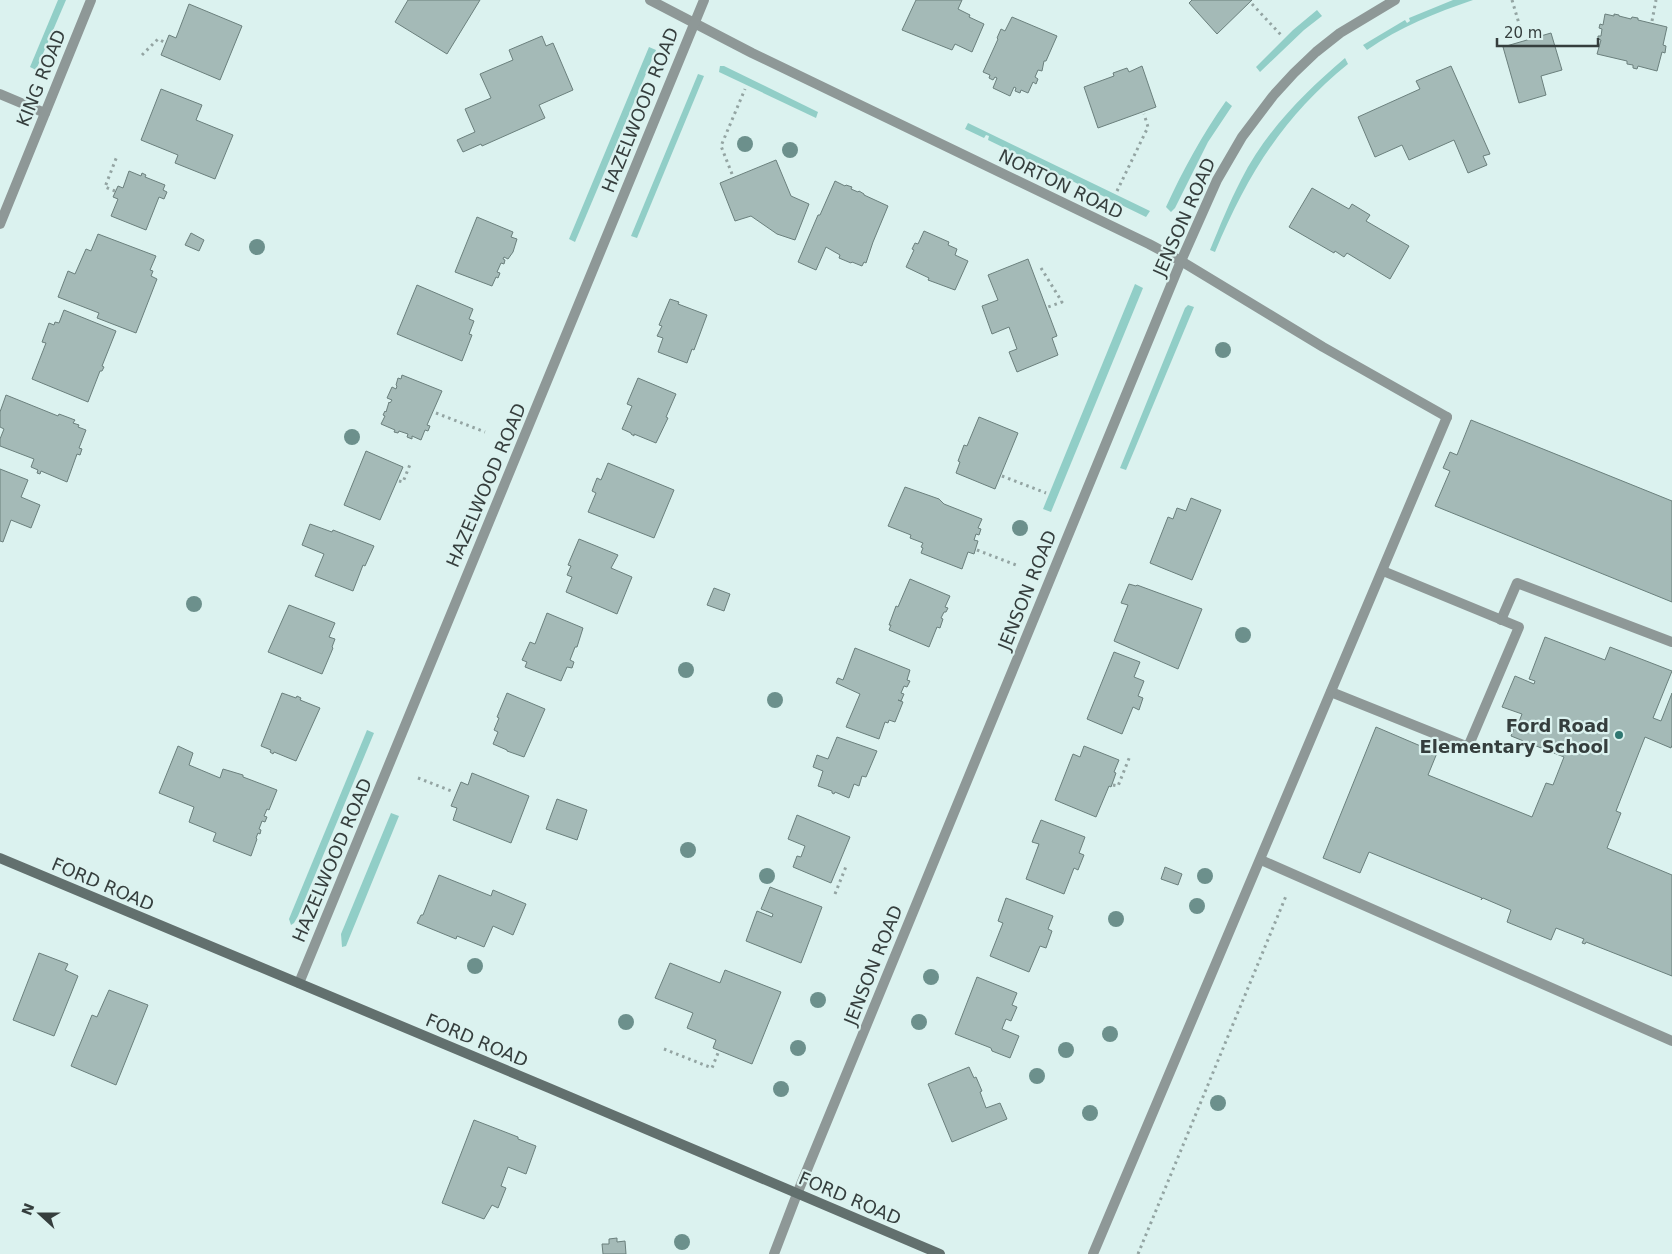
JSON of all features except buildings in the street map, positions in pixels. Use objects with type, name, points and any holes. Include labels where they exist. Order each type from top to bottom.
[{"type":"street","name":"KING ROAD","points":[[0,224],[91,0]]},
{"type":"street","name":"NORTON ROAD","points":[[650,0],[693,24],[1081,211],[1180,261],[1323,347],[1447,417],[1382,572]]},
{"type":"street","name":"HAZELWOOD ROAD","points":[[299,983],[704,0]]},
{"type":"street","name":"JENSON ROAD","points":[[774,1254],[797,1194],[1205,204],[1228,159],[1273,96],[1316,52],[1345,30],[1396,0]]},
{"type":"street","points":[[0,94],[45,112]]},
{"type":"street","points":[[1093,1254],[1382,572],[1519,627],[1468,747],[1332,692]]},
{"type":"street","points":[[1501,620],[1517,583],[1672,642]]},
{"type":"street","name":"FORD ROAD","points":[[0,858],[940,1254]]},
{"type":"street","points":[[1260,860],[1672,1041]]},
{"type":"path","points":[[1512,0],[1523,37]]},
{"type":"path","points":[[1652,21],[1656,0]]},
{"type":"path","points":[[1252,4],[1281,35]]},
{"type":"path","points":[[142,55],[158,40],[164,42]]},
{"type":"path","points":[[732,174],[721,146],[745,89]]},
{"type":"path","points":[[1117,191],[1148,127],[1144,114]]},
{"type":"path","points":[[114,191],[104,187],[117,156]]},
{"type":"path","points":[[1041,268],[1062,302],[1048,307]]},
{"type":"path","points":[[436,413],[485,432]]},
{"type":"path","points":[[399,481],[403,482],[411,462]]},
{"type":"path","points":[[1002,476],[1046,493]]},
{"type":"path","points":[[977,550],[1016,565]]},
{"type":"path","points":[[1113,785],[1118,786],[1130,756]]},
{"type":"path","points":[[418,778],[454,792]]},
{"type":"path","points":[[835,894],[847,864]]},
{"type":"path","points":[[1138,1254],[1294,874]]},
{"type":"path","points":[[664,1049],[712,1068],[718,1053]]},
{"type":"shaded area","points":[[58,0],[66,0],[36,70],[30,67]]},
{"type":"shaded area","points":[[1453,0],[1473,0],[1418,21],[1392,34],[1367,50],[1363,45],[1405,20],[1407,23],[1410,21],[1409,18]]},
{"type":"shaded area","points":[[1317,10],[1322,16],[1304,30],[1260,72],[1256,67],[1293,30]]},
{"type":"shaded area","points":[[649,47],[656,50],[575,242],[569,239]]},
{"type":"shaded area","points":[[1345,58],[1348,64],[1304,105],[1269,149],[1240,198],[1215,252],[1210,250],[1237,189],[1262,146],[1300,99]]},
{"type":"shaded area","points":[[720,66],[724,66],[818,112],[816,118],[719,72]]},
{"type":"shaded area","points":[[698,74],[704,76],[637,238],[631,236]]},
{"type":"shaded area","points":[[1226,101],[1232,106],[1208,142],[1175,208],[1171,212],[1166,207],[1179,180],[1201,140]]},
{"type":"shaded area","points":[[968,123],[1150,211],[1146,217],[988,140],[989,136],[986,135],[984,138],[965,129]]},
{"type":"shaded area","points":[[1135,284],[1143,288],[1051,512],[1043,509]]},
{"type":"shaded area","points":[[1188,305],[1194,307],[1126,470],[1120,468],[1185,308]]},
{"type":"shaded area","points":[[367,730],[374,733],[298,916],[291,925],[289,919]]},
{"type":"shaded area","points":[[391,813],[399,816],[346,946],[342,947],[341,934]]},
{"type":"place","name":"Ford Road Elementary School","points":[[1619,735]]}]
